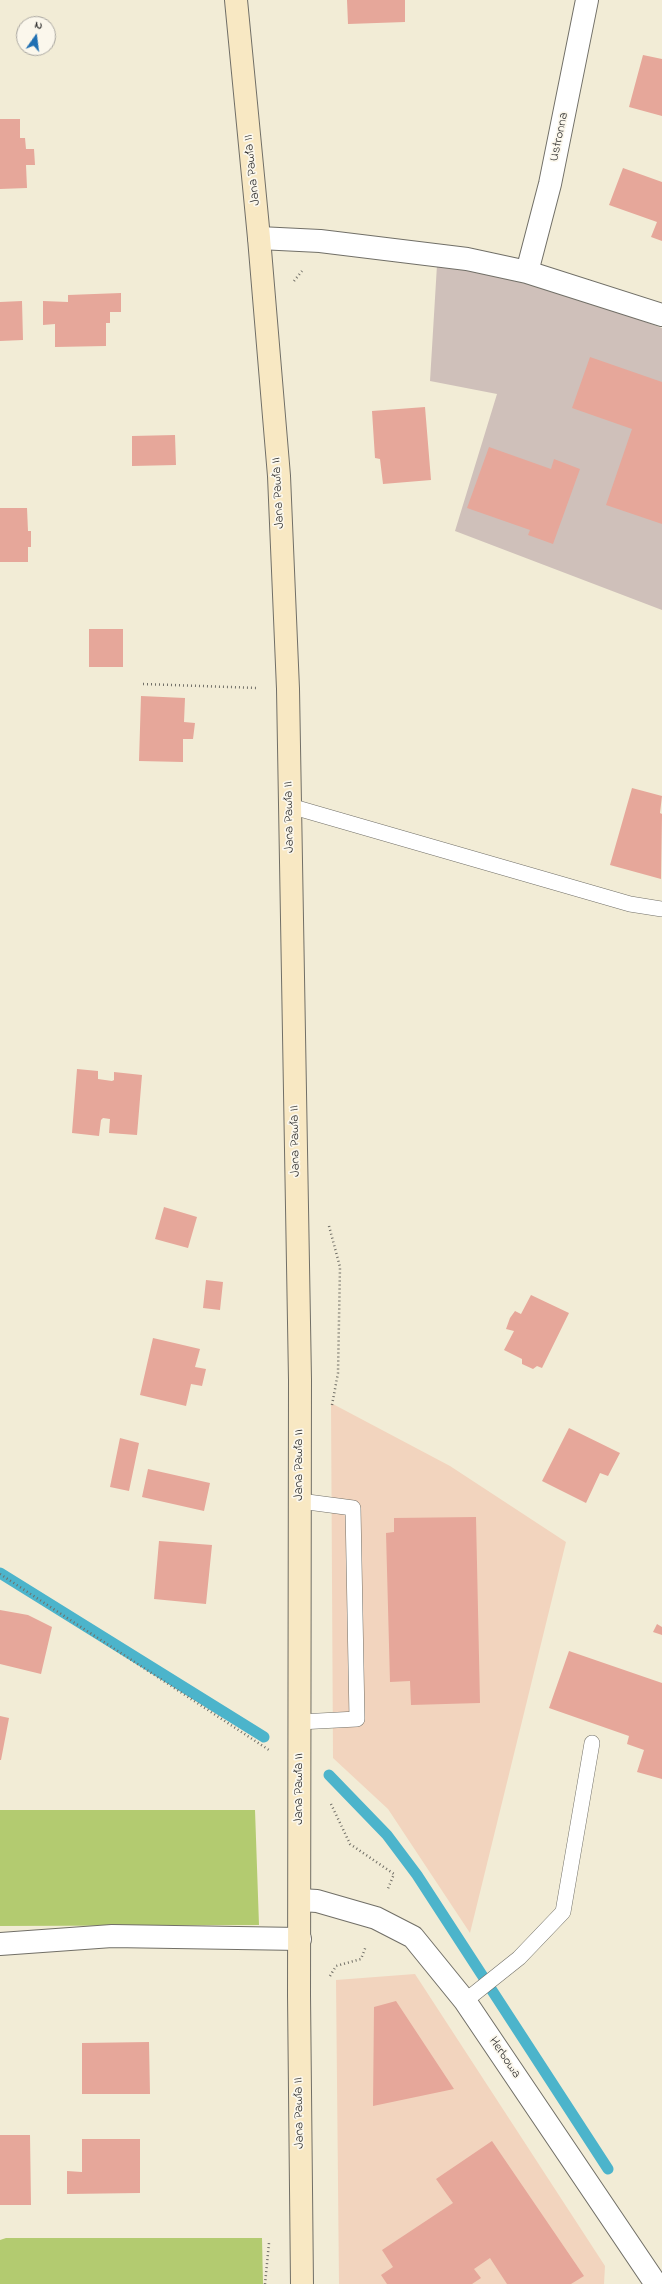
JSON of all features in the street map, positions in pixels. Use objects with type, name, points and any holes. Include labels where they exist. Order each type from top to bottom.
[{"type":"street","name":"Jana Pawła II","points":[[236,0],[259,238],[279,476],[288,689],[300,1501],[299,1722],[302,2284]]},
{"type":"street","name":"Ustronna","points":[[526,272],[550,184],[587,0]]},
{"type":"street","points":[[259,238],[313,240],[459,258],[526,272],[662,315]]},
{"type":"street","name":"Herbowa","points":[[300,1900],[317,1901],[376,1918],[413,1937],[466,2001],[656,2284]]},
{"type":"street","points":[[0,1944],[112,1936],[300,1939]]},
{"type":"lane","points":[[290,806],[630,904],[662,909]]},
{"type":"lane","points":[[299,1722],[357,1719],[354,1508],[300,1501]]},
{"type":"lane","points":[[466,2001],[519,1958],[563,1912],[592,1743]]},
{"type":"path","points":[[142,684],[288,689]]},
{"type":"path","points":[[328,1221],[340,1267],[338,1373],[336,1386]]},
{"type":"path","points":[[0,1574],[271,1752]]},
{"type":"shaded area","points":[[437,265],[496,275],[569,294],[662,328],[662,610],[455,531],[497,394],[430,381]]},
{"type":"shaded area","points":[[331,1403],[450,1466],[566,1542],[470,1933],[388,1809],[333,1758]]},
{"type":"shaded area","points":[[415,1974],[605,2266],[604,2284],[339,2284],[336,1980]]},
{"type":"green space","points":[[0,1810],[255,1810],[259,1925],[0,1926]]},
{"type":"green space","points":[[6,2238],[262,2238],[263,2284],[0,2284],[0,2240]]},
{"type":"building","points":[[347,0],[405,0],[405,22],[348,24]]},
{"type":"building","points":[[643,55],[662,59],[662,116],[629,107]]},
{"type":"building","points":[[0,119],[20,119],[20,138],[25,138],[26,149],[34,149],[35,165],[26,165],[27,188],[0,189]]},
{"type":"building","points":[[623,168],[662,182],[662,241],[651,237],[657,222],[609,205]]},
{"type":"building","points":[[121,293],[121,312],[110,312],[110,323],[106,323],[106,346],[55,347],[55,324],[43,325],[43,301],[68,302],[68,295]]},
{"type":"building","points":[[22,301],[23,340],[0,341],[0,302]]},
{"type":"building","points":[[590,357],[662,382],[662,524],[606,505],[632,429],[572,408]]},
{"type":"building","points":[[425,407],[431,480],[383,484],[380,459],[375,458],[372,411]]},
{"type":"building","points":[[175,435],[176,465],[132,466],[132,436]]},
{"type":"building","points":[[489,447],[551,469],[554,459],[580,469],[553,544],[528,535],[530,530],[467,508]]},
{"type":"building","points":[[0,508],[27,508],[28,531],[31,531],[31,547],[28,547],[28,562],[0,562]]},
{"type":"building","points":[[89,629],[123,629],[123,667],[89,667]]},
{"type":"building","points":[[141,696],[185,698],[184,722],[195,723],[193,739],[183,739],[183,762],[139,761]]},
{"type":"building","points":[[632,788],[662,796],[660,813],[662,814],[661,879],[610,865]]},
{"type":"building","points":[[77,1069],[98,1071],[98,1079],[112,1081],[114,1080],[114,1072],[142,1075],[137,1135],[109,1133],[110,1119],[103,1118],[101,1120],[99,1136],[72,1133]]},
{"type":"building","points":[[164,1207],[197,1217],[188,1248],[155,1239]]},
{"type":"building","points":[[206,1280],[223,1282],[220,1310],[203,1308]]},
{"type":"building","points":[[531,1295],[569,1313],[542,1368],[537,1366],[533,1369],[522,1364],[522,1359],[504,1350],[514,1331],[506,1329],[510,1318],[515,1311],[521,1314]]},
{"type":"building","points":[[153,1338],[200,1349],[195,1367],[206,1369],[202,1386],[191,1384],[186,1406],[140,1395]]},
{"type":"building","points":[[569,1428],[620,1453],[608,1476],[600,1473],[586,1503],[542,1481]]},
{"type":"building","points":[[120,1438],[139,1443],[129,1491],[110,1487]]},
{"type":"building","points":[[148,1469],[210,1483],[204,1511],[142,1497]]},
{"type":"building","points":[[476,1517],[480,1703],[411,1705],[410,1681],[390,1682],[386,1533],[394,1532],[394,1518]]},
{"type":"building","points":[[159,1541],[212,1545],[206,1604],[154,1599]]},
{"type":"building","points":[[0,1610],[28,1615],[52,1627],[41,1674],[0,1664]]},
{"type":"building","points":[[657,1624],[662,1627],[662,1635],[653,1632]]},
{"type":"building","points":[[569,1651],[662,1683],[662,1779],[637,1772],[644,1750],[627,1744],[629,1736],[549,1708]]},
{"type":"building","points":[[0,1716],[9,1718],[1,1760],[0,1760]]},
{"type":"building","points":[[396,2001],[454,2089],[373,2106],[374,2007]]},
{"type":"building","points":[[149,2042],[150,2094],[82,2094],[82,2043]]},
{"type":"building","points":[[0,2135],[30,2135],[31,2205],[0,2205]]},
{"type":"building","points":[[82,2139],[140,2139],[140,2193],[67,2194],[67,2171],[82,2172]]},
{"type":"building","points":[[492,2141],[584,2276],[571,2284],[507,2284],[490,2258],[474,2269],[481,2278],[472,2284],[387,2284],[381,2275],[393,2267],[382,2250],[453,2203],[436,2179]]},
{"type":"waterway","points":[[0,1573],[264,1737]]},
{"type":"waterway","points":[[329,1775],[387,1835],[417,1875],[608,2169]]}]
